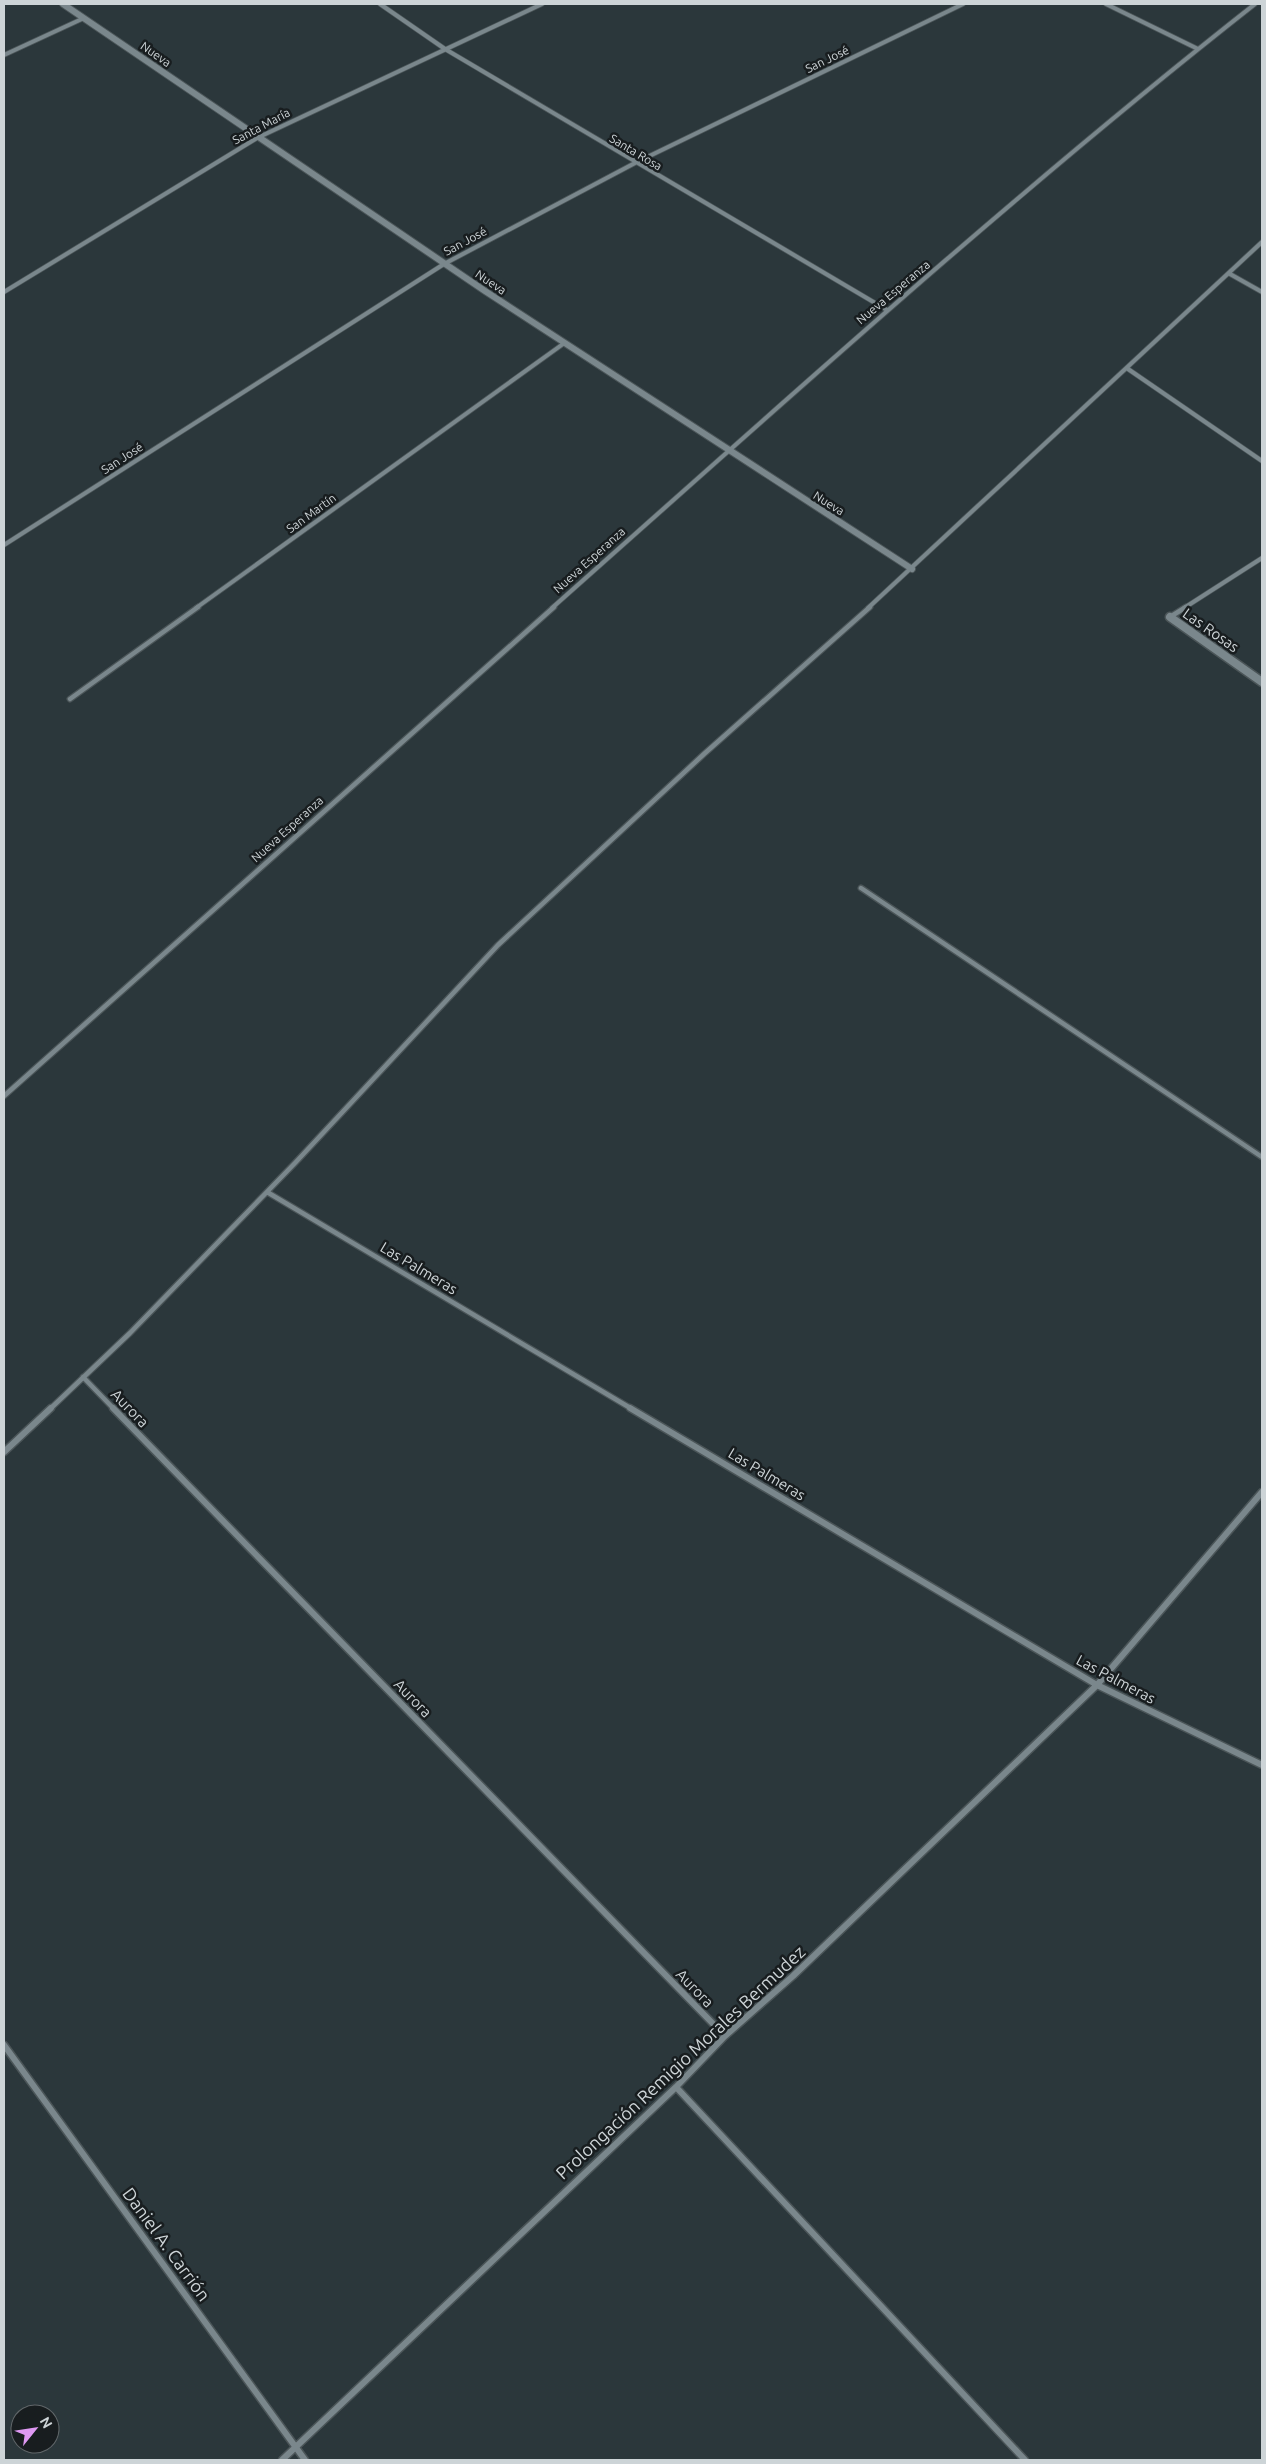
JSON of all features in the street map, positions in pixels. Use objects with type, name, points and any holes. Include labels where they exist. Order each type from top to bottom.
[{"type":"street","name":"Nueva","points":[[63,4],[257,138],[563,344],[726,451],[912,569]]},
{"type":"street","name":"Santa Rosa","points":[[380,4],[445,49],[635,163],[887,310]]},
{"type":"street","name":"Santa María","points":[[4,292],[257,138],[542,4]]},
{"type":"street","name":"San José","points":[[4,545],[444,264],[635,163],[963,4]]},
{"type":"street","points":[[1106,4],[1198,49]]},
{"type":"street","name":"Nueva Esperanza","points":[[4,1096],[726,451],[887,310],[1198,49],[1255,4]]},
{"type":"street","points":[[4,55],[84,18]]},
{"type":"street","points":[[4,1452],[130,1333],[267,1192],[498,945],[704,754],[912,569],[1128,370],[1262,242]]},
{"type":"street","points":[[1230,274],[1262,292]]},
{"type":"street","name":"San Martín","points":[[70,699],[563,344]]},
{"type":"street","points":[[1128,370],[1262,460]]},
{"type":"street","points":[[1170,617],[1262,558]]},
{"type":"street","name":"Las Rosas","points":[[1170,617],[1262,682]]},
{"type":"street","points":[[861,888],[977,964],[1262,1157]]},
{"type":"street","name":"Las Palmeras","points":[[267,1192],[1097,1685],[1262,1765]]},
{"type":"street","name":"Aurora","points":[[83,1377],[725,2036]]},
{"type":"street","name":"Prolongación Remigio Morales Bermudez","points":[[282,2460],[676,2087],[725,2036],[793,1976],[1097,1685],[1262,1492]]},
{"type":"street","name":"Daniel A. Carrión","points":[[4,2045],[305,2460]]},
{"type":"street","points":[[676,2087],[1025,2460]]}]
